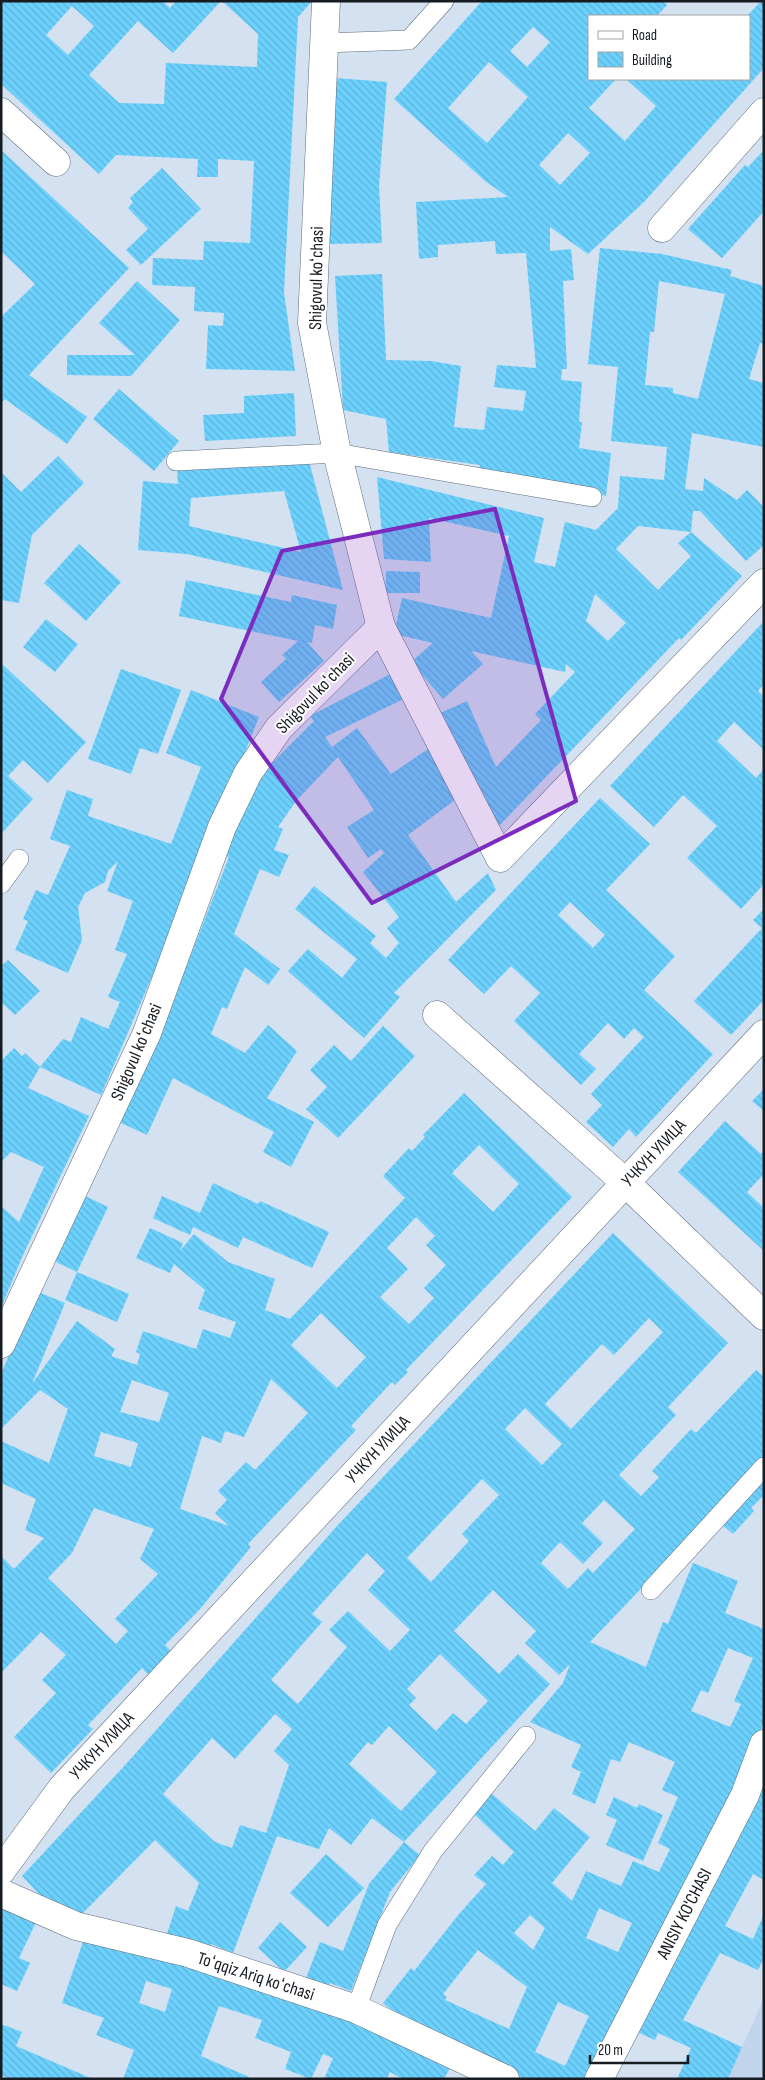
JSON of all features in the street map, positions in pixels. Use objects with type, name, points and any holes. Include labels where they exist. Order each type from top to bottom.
[{"type":"street","name":"Shigovul koʻchasi","points":[[1,1344],[147,1033],[222,827],[248,773],[279,728],[381,626],[338,453],[312,322],[326,1]]},
{"type":"street","points":[[1,112],[56,162]]},
{"type":"street","points":[[662,228],[764,112]]},
{"type":"street","points":[[381,626],[500,858],[764,583]]},
{"type":"street","points":[[437,1015],[626,1183],[764,1316]]},
{"type":"street","name":"УЧКУН УЛИЦА","points":[[1,1871],[62,1788],[764,1034]]},
{"type":"street","name":"ANISIY KO'CHASI","points":[[599,2079],[745,1795],[764,1744]]},
{"type":"street","name":"Toʻqqiz Ariq koʻchasi","points":[[1,1893],[76,1926],[188,1953],[356,2009],[505,2079]]},
{"type":"lane","points":[[324,44],[409,40],[444,1]]},
{"type":"lane","points":[[176,461],[338,453],[592,497]]},
{"type":"lane","points":[[1,884],[19,859]]},
{"type":"lane","points":[[651,1590],[764,1467]]},
{"type":"lane","points":[[356,2009],[387,1925],[432,1851],[526,1736]]},
{"type":"highlighted area","points":[[495,509],[576,801],[372,903],[221,699],[282,551]]},
{"type":"shaded area","points":[[764,1999],[764,2079],[728,2079],[742,2047]]},
{"type":"building","points":[[1,1],[163,1],[170,8],[176,1],[221,1],[173,53],[138,21],[89,75],[119,103],[164,104],[166,63],[257,67],[258,34],[222,1],[312,1],[298,17],[284,292],[295,371],[206,369],[208,325],[223,326],[224,313],[194,311],[195,287],[152,285],[153,258],[203,260],[204,241],[250,243],[254,161],[218,159],[218,177],[197,177],[198,159],[116,155],[99,174],[1,84]],"holes":[[[72,6],[94,26],[68,55],[46,35]]]},
{"type":"building","points":[[482,1],[663,1],[667,5],[658,15],[588,15],[588,80],[615,80],[589,108],[625,141],[656,106],[627,80],[750,80],[750,15],[748,15],[761,1],[764,1],[764,68],[644,202],[588,254],[550,227],[550,251],[571,249],[574,280],[563,281],[567,369],[562,369],[561,380],[582,382],[579,422],[582,422],[579,448],[611,453],[606,496],[479,471],[480,465],[389,452],[386,419],[343,410],[335,276],[382,274],[386,360],[431,361],[461,366],[454,427],[484,430],[487,407],[523,411],[526,391],[494,387],[497,365],[536,368],[526,253],[496,254],[495,241],[438,245],[438,257],[419,259],[416,202],[508,197],[485,181],[394,99]],"holes":[[[533,27],[550,42],[527,67],[510,51]],[[489,62],[528,97],[487,143],[448,108]],[[568,133],[590,153],[560,185],[539,165]]]},
{"type":"building","points":[[335,78],[387,82],[379,186],[382,243],[328,244]]},
{"type":"building","points":[[1,150],[129,268],[29,375],[87,417],[67,444],[5,399],[1,403],[1,317],[35,284],[1,251]]},
{"type":"building","points":[[764,150],[764,211],[722,258],[688,229],[745,165],[748,167]]},
{"type":"building","points":[[162,168],[201,209],[141,265],[126,250],[148,229],[128,208],[133,202],[130,198]]},
{"type":"building","points":[[600,248],[662,254],[732,270],[730,276],[764,286],[764,344],[760,343],[749,379],[764,383],[764,447],[692,433],[685,489],[703,491],[704,478],[737,500],[747,490],[764,507],[764,545],[746,561],[700,511],[693,511],[691,532],[742,576],[681,640],[679,638],[499,826],[481,809],[438,714],[467,701],[496,767],[541,720],[535,714],[575,672],[566,664],[565,672],[471,651],[483,664],[443,699],[411,662],[433,643],[394,634],[402,598],[491,618],[509,536],[429,518],[431,562],[384,559],[377,477],[544,518],[534,562],[555,567],[565,522],[596,530],[618,508],[620,476],[664,480],[667,447],[611,441],[618,367],[588,364]],"holes":[[[659,281],[725,294],[698,399],[673,393],[673,388],[645,385],[650,332],[654,332]],[[638,526],[691,532],[678,543],[691,556],[658,590],[616,549]],[[595,594],[626,623],[608,641],[586,621]]]},
{"type":"building","points":[[137,281],[180,320],[131,376],[67,375],[67,355],[135,355],[99,323]]},
{"type":"building","points":[[119,389],[179,441],[154,471],[93,419]]},
{"type":"building","points":[[294,393],[296,436],[205,441],[203,415],[244,413],[244,396]]},
{"type":"building","points":[[58,456],[84,483],[32,535],[19,603],[1,600],[1,472],[21,492]]},
{"type":"building","points":[[309,461],[343,590],[187,554],[138,550],[143,481],[178,484],[177,471]],"holes":[[[284,491],[301,552],[189,526],[191,498]]]},
{"type":"building","points":[[79,544],[121,582],[86,621],[44,583]]},
{"type":"building","points":[[386,571],[420,572],[420,593],[386,593]]},
{"type":"building","points":[[186,580],[291,602],[292,595],[337,605],[333,629],[315,625],[312,643],[307,642],[324,661],[279,702],[261,682],[286,659],[282,655],[298,641],[179,616]]},
{"type":"building","points":[[46,619],[78,644],[55,672],[23,647]]},
{"type":"building","points":[[764,621],[764,684],[758,691],[764,697],[764,750],[734,722],[717,741],[756,778],[764,769],[764,884],[741,909],[687,858],[717,826],[683,795],[654,827],[610,786]]},
{"type":"building","points":[[1,663],[86,742],[48,783],[23,760],[8,776],[33,799],[1,834]]},
{"type":"building","points":[[121,669],[181,690],[158,754],[140,748],[131,774],[88,759]]},
{"type":"building","points":[[396,671],[408,697],[325,737],[332,747],[357,728],[391,774],[431,747],[455,800],[408,835],[456,902],[488,873],[496,890],[394,993],[400,997],[364,1038],[288,971],[308,949],[342,978],[357,959],[295,909],[314,886],[376,936],[370,943],[386,958],[399,943],[387,928],[399,917],[363,872],[384,853],[381,849],[368,858],[347,827],[374,810],[338,757],[296,801],[278,827],[283,829],[274,850],[289,855],[279,877],[260,869],[234,934],[280,969],[268,985],[245,967],[227,1009],[222,1007],[211,1034],[245,1053],[268,1025],[297,1051],[267,1098],[314,1122],[291,1167],[263,1152],[274,1132],[173,1078],[147,1135],[117,1121],[178,988],[229,857],[224,855],[242,812],[266,769],[314,721],[310,716]]},
{"type":"building","points":[[191,690],[259,717],[234,780],[229,778],[157,965],[101,1095],[40,1067],[63,1039],[71,1042],[81,1017],[108,1029],[120,1002],[108,997],[127,954],[115,950],[133,901],[107,891],[118,861],[108,871],[105,882],[85,893],[78,907],[82,940],[68,973],[15,950],[28,921],[23,919],[36,890],[48,895],[70,846],[50,839],[67,790],[93,799],[88,816],[171,844],[201,767],[166,753]]},
{"type":"building","points":[[600,798],[650,844],[606,890],[675,956],[644,990],[713,1054],[636,1137],[629,1129],[613,1147],[586,1122],[602,1105],[591,1094],[644,1037],[634,1028],[624,1039],[608,1023],[579,1054],[596,1069],[581,1085],[514,1021],[540,993],[511,966],[484,994],[448,960]],"holes":[[[570,902],[605,935],[593,948],[558,915]]]},
{"type":"building","points":[[764,909],[764,1000],[731,1035],[694,1001],[762,928],[753,920]]},
{"type":"building","points":[[8,960],[40,991],[15,1015],[1,1002],[1,966]]},
{"type":"building","points":[[383,1026],[415,1056],[338,1138],[306,1109],[327,1087],[310,1070],[334,1045],[351,1061]]},
{"type":"building","points":[[14,1048],[22,1056],[25,1053],[40,1067],[28,1088],[89,1116],[23,1255],[1,1308],[1,1206],[19,1222],[44,1167],[11,1152],[1,1162],[1,1061]]},
{"type":"building","points":[[764,1089],[764,1111],[752,1101]]},
{"type":"building","points":[[464,1093],[572,1197],[406,1370],[408,1372],[395,1385],[392,1382],[351,1426],[356,1430],[248,1544],[251,1547],[200,1609],[165,1645],[175,1655],[152,1679],[142,1668],[88,1725],[93,1729],[51,1773],[14,1737],[56,1693],[42,1680],[66,1655],[41,1632],[1,1673],[1,1556],[14,1569],[44,1538],[25,1530],[36,1499],[1,1483],[1,1441],[49,1463],[68,1409],[40,1390],[1,1429],[1,1374],[36,1291],[65,1303],[32,1384],[77,1321],[115,1349],[111,1356],[137,1365],[140,1354],[136,1352],[143,1331],[196,1349],[203,1329],[230,1338],[236,1322],[198,1309],[205,1290],[174,1264],[170,1273],[136,1258],[150,1228],[183,1243],[180,1251],[194,1234],[228,1262],[275,1279],[265,1310],[290,1319],[405,1198],[383,1176],[409,1148],[412,1151],[425,1137],[423,1135]],"holes":[[[479,1145],[519,1184],[493,1212],[452,1173]],[[416,1217],[435,1236],[426,1245],[446,1265],[424,1288],[434,1298],[409,1324],[380,1297],[408,1269],[387,1248]],[[321,1313],[366,1357],[337,1388],[291,1345]],[[271,1379],[308,1413],[255,1470],[246,1462],[218,1491],[227,1500],[215,1513],[229,1526],[180,1509],[202,1436],[221,1443],[225,1431],[244,1437]],[[132,1380],[169,1393],[159,1422],[120,1412]],[[101,1432],[138,1443],[131,1467],[94,1456]],[[94,1508],[154,1529],[140,1559],[158,1574],[115,1619],[128,1631],[116,1644],[48,1578],[72,1553]]]},
{"type":"building","points":[[725,1121],[761,1154],[764,1151],[764,1174],[747,1192],[764,1208],[764,1251],[678,1172]]},
{"type":"building","points":[[213,1183],[258,1204],[260,1201],[329,1232],[312,1268],[243,1237],[238,1248],[193,1227],[190,1235],[153,1218],[162,1196],[200,1213]]},
{"type":"building","points":[[83,1195],[108,1207],[77,1272],[52,1260]]},
{"type":"building","points":[[613,1233],[728,1343],[668,1407],[676,1415],[619,1475],[641,1496],[659,1477],[652,1471],[691,1429],[696,1433],[756,1370],[764,1377],[764,1460],[590,1642],[646,1667],[663,1622],[668,1624],[693,1563],[738,1581],[725,1613],[764,1629],[764,1722],[747,1767],[593,2079],[519,2079],[420,2032],[383,2003],[411,1968],[414,1971],[459,1914],[486,1884],[474,1875],[492,1856],[503,1865],[514,1852],[474,1814],[491,1793],[535,1831],[554,1808],[590,1837],[552,1883],[572,1901],[586,1871],[621,1886],[633,1861],[659,1872],[670,1849],[658,1843],[678,1797],[662,1790],[675,1762],[629,1742],[620,1762],[611,1759],[595,1804],[572,1794],[581,1772],[571,1767],[581,1745],[530,1722],[563,1683],[570,1664],[559,1675],[525,1643],[536,1631],[493,1590],[454,1631],[499,1674],[518,1654],[550,1684],[404,1842],[372,1818],[351,1845],[329,1828],[319,1849],[277,1836],[233,1953],[211,1944],[210,1949],[167,1934],[176,1906],[188,1911],[199,1883],[155,1840],[76,1920],[55,1911],[22,1876],[127,1763],[337,1526]],"holes":[[[649,1318],[663,1332],[571,1429],[545,1404],[602,1344],[614,1355]],[[525,1408],[562,1444],[542,1465],[505,1429]],[[482,1479],[499,1495],[462,1534],[469,1541],[431,1582],[407,1558]],[[604,1500],[635,1529],[593,1573],[588,1568],[568,1589],[541,1563],[560,1542],[583,1564],[603,1543],[582,1523]],[[367,1553],[385,1571],[368,1590],[410,1630],[390,1651],[348,1611],[329,1630],[347,1647],[298,1704],[271,1680],[322,1622],[312,1614]],[[728,1648],[753,1658],[734,1701],[741,1704],[730,1727],[691,1711],[701,1690],[708,1693]],[[440,1654],[488,1701],[466,1724],[453,1713],[436,1731],[409,1705],[416,1698],[407,1689]],[[275,1714],[292,1729],[274,1751],[289,1765],[266,1833],[240,1825],[232,1848],[215,1842],[163,1794],[212,1738],[235,1759]],[[389,1726],[437,1772],[401,1811],[349,1764],[368,1742],[372,1745]],[[599,1908],[632,1923],[618,1952],[586,1938]],[[530,1915],[545,1928],[533,1950],[514,1933]],[[478,1950],[527,1987],[509,2029],[445,2000],[447,1997],[443,1994]],[[558,2002],[589,2016],[565,2066],[535,2052]]]},
{"type":"building","points":[[77,1272],[129,1294],[117,1322],[65,1300]]},
{"type":"building","points":[[764,1473],[764,1495],[751,1508],[754,1511],[733,1534],[719,1522]]},
{"type":"building","points":[[764,1774],[764,1880],[753,1874],[725,1926],[753,1939],[764,1914],[764,1958],[758,1970],[720,1953],[683,2020],[742,2047],[728,2079],[677,2079],[691,2048],[658,2033],[655,2040],[635,2031]]},
{"type":"building","points":[[614,1797],[637,1808],[639,1804],[663,1815],[643,1861],[606,1845],[617,1820],[606,1815]]},
{"type":"building","points":[[404,1842],[420,1855],[390,1892],[351,1991],[330,1983],[328,1987],[306,1978],[320,1942],[343,1951],[369,1884]]},
{"type":"building","points":[[326,1854],[364,1888],[328,1927],[290,1893]]},
{"type":"building","points":[[1,1906],[38,1918],[19,1958],[30,1963],[17,1991],[1,1984]]},
{"type":"building","points":[[280,1922],[307,1947],[284,1972],[258,1948]]},
{"type":"building","points":[[86,1933],[212,1969],[372,2029],[450,2068],[444,2079],[403,2079],[390,2072],[387,2079],[324,2079],[333,2058],[323,2054],[311,2079],[285,2069],[291,2052],[255,2038],[262,2020],[219,2006],[201,2056],[249,2077],[248,2079],[123,2079],[134,2050],[96,2035],[104,2018],[62,2003]],"holes":[[[146,1981],[172,1989],[165,2012],[139,2003]]]},
{"type":"building","points":[[1,2024],[22,2032],[16,2046],[93,2079],[11,2079],[1,2075]]}]
